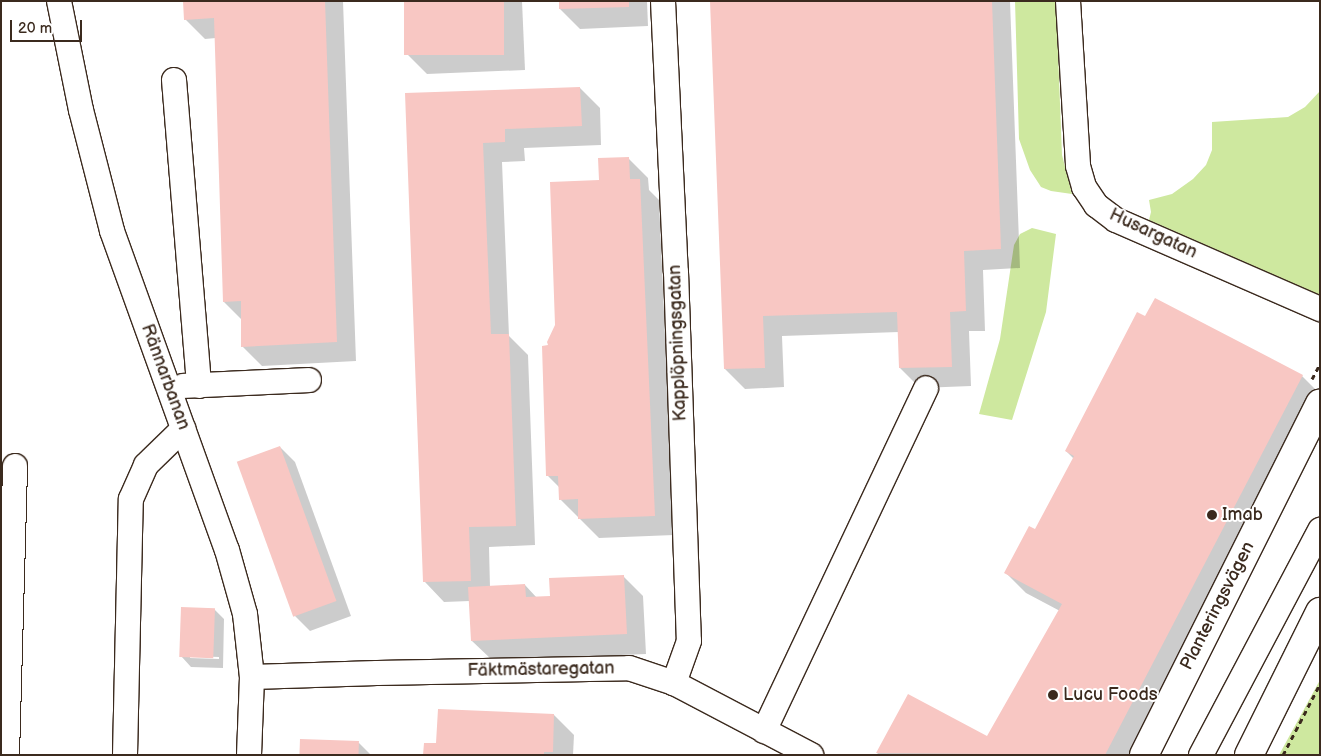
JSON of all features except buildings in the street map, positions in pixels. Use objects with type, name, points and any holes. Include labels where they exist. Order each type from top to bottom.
[{"type":"main road","name":"Planteringsvägen","points":[[1144,755],[1320,404]]},
{"type":"main road","points":[[1249,755],[1320,612]]},
{"type":"street","name":"Rännarbanan","points":[[59,1],[81,110],[112,231],[227,550],[245,614],[252,677],[249,755]]},
{"type":"street","name":"Kapplöpningsgatan","points":[[663,1],[689,640],[674,683]]},
{"type":"street","name":"Husargatan","points":[[1068,1],[1078,166],[1084,187],[1096,205],[1116,220],[1320,309]]},
{"type":"street","points":[[174,80],[199,386]]},
{"type":"street","points":[[168,387],[309,380]]},
{"type":"street","points":[[764,731],[926,388]]},
{"type":"street","points":[[125,755],[131,498],[146,466],[183,429]]},
{"type":"street","points":[[7,755],[15,466]]},
{"type":"street","points":[[1201,755],[1320,530]]},
{"type":"street","name":"Fäktmästaregatan","points":[[252,677],[629,668],[674,683],[811,755]]},
{"type":"path","points":[[1283,755],[1320,684]]},
{"type":"green space","points":[[1015,1],[1056,1],[1062,155],[1072,194],[1051,191],[1041,187],[1030,170],[1019,139]]},
{"type":"green space","points":[[1320,91],[1320,295],[1149,220],[1151,212],[1149,200],[1172,194],[1193,179],[1206,165],[1212,150],[1212,122],[1288,117],[1305,107]]},
{"type":"green space","points":[[1032,228],[1056,234],[1046,312],[1012,420],[979,414],[1000,339],[1014,245],[1020,234]]},
{"type":"green space","points":[[1320,680],[1320,755],[1279,755]]},
{"type":"place","name":"Imab","points":[[1212,515]]},
{"type":"place","name":"Lucu Foods","points":[[1053,695]]}]
